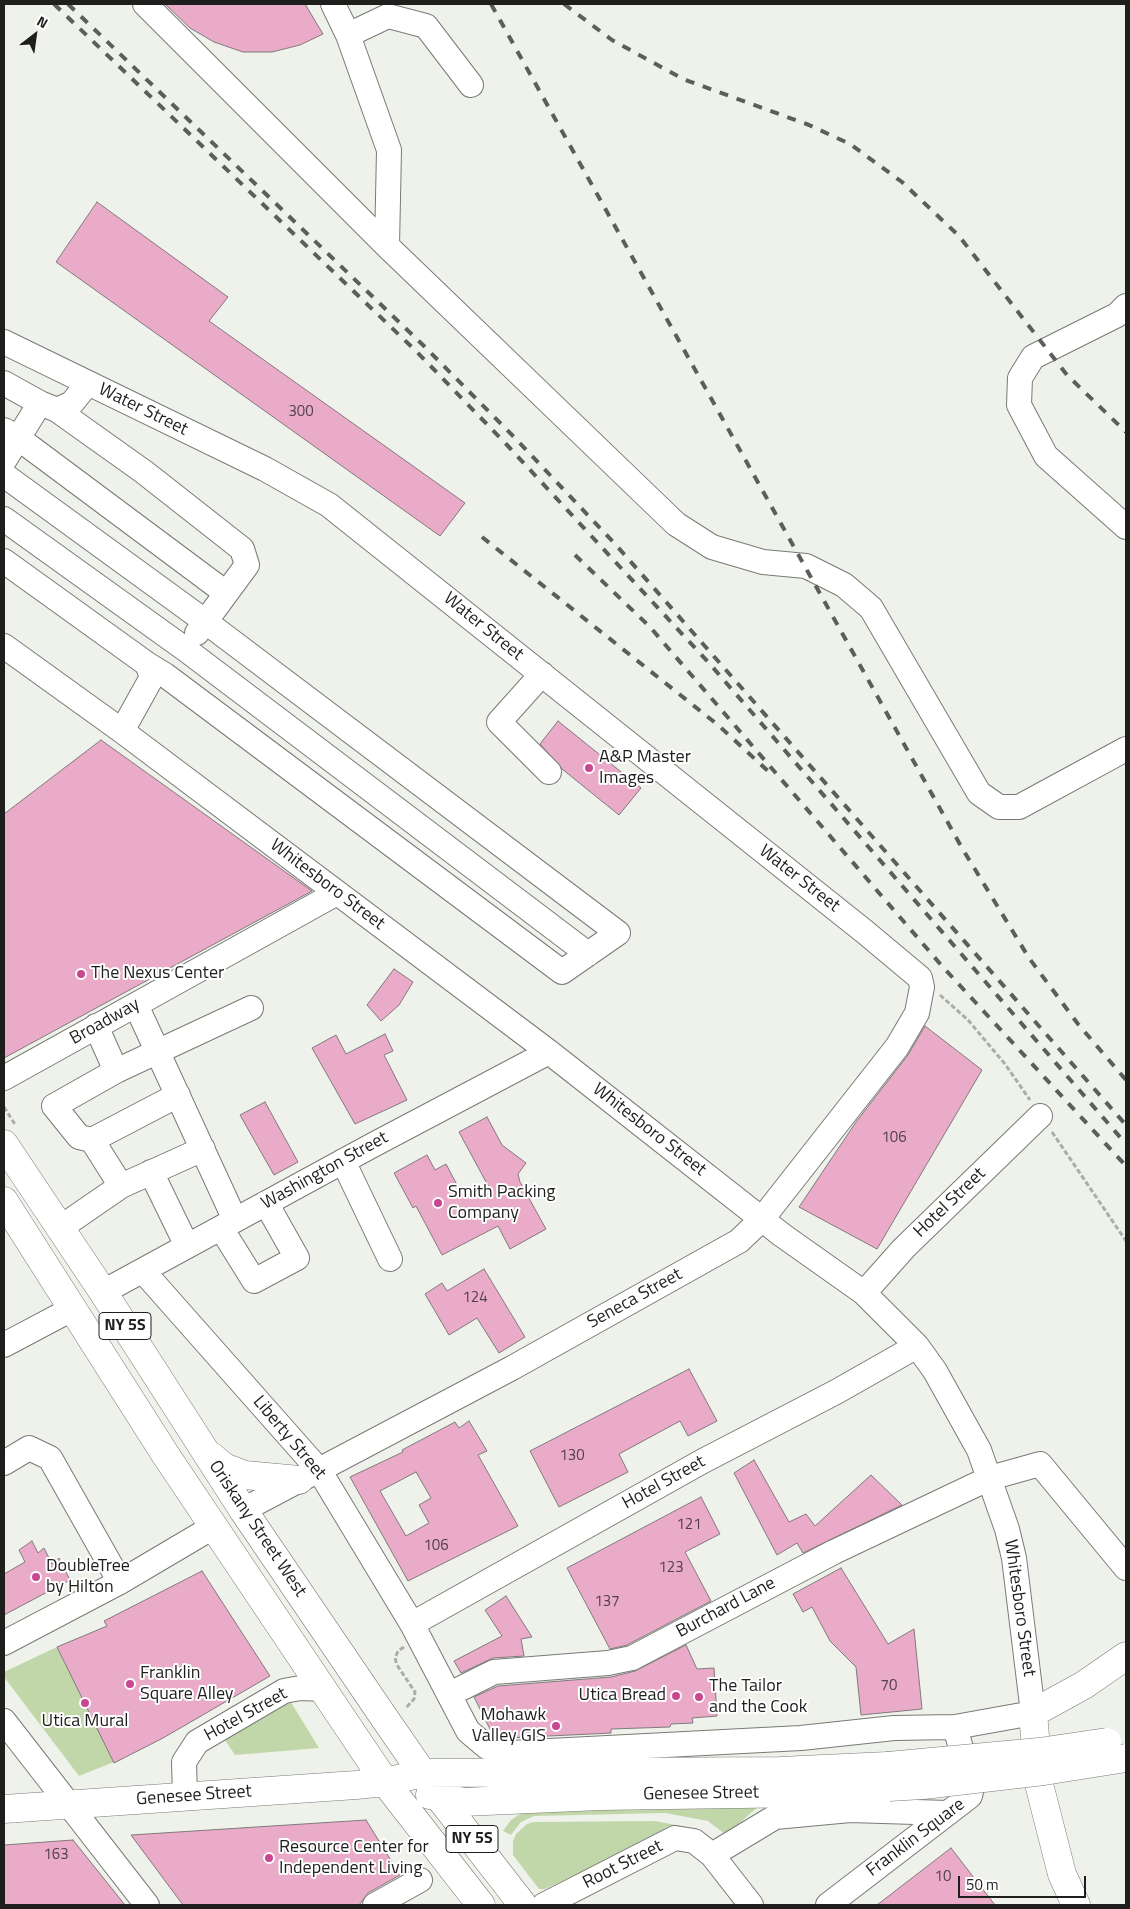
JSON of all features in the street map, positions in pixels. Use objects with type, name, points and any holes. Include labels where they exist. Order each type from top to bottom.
[{"type":"main road","name":"Oriskany Street West","points":[[4,1144],[103,1292],[243,1510],[439,1797],[523,1905]]},
{"type":"main road","name":"Oriskany Street West","points":[[4,1201],[165,1454],[385,1782],[481,1905]]},
{"type":"main road","points":[[204,1450],[224,1467],[245,1475],[309,1475]]},
{"type":"main road","points":[[165,1454],[202,1486],[243,1510]]},
{"type":"main road","points":[[1033,1712],[1084,1685],[1126,1656]]},
{"type":"main road","name":"Whitesboro Street","points":[[1033,1712],[1025,1770],[1062,1874],[1076,1905]]},
{"type":"main road","points":[[1025,1770],[1126,1740]]},
{"type":"main road","points":[[1025,1770],[1064,1769],[1126,1758]]},
{"type":"main road","name":"Genesee Street","points":[[4,1809],[385,1782],[423,1773],[780,1772],[889,1776],[923,1785],[1025,1770]]},
{"type":"main road","name":"Genesee Street","points":[[385,1782],[463,1802],[581,1797],[808,1793],[889,1776]]},
{"type":"street","points":[[145,4],[387,246],[676,524],[712,546],[763,562],[806,566],[844,585],[871,608],[979,793],[999,807],[1019,807],[1126,749]]},
{"type":"street","points":[[333,4],[348,35],[389,150],[387,246]]},
{"type":"street","points":[[348,35],[388,16],[426,26],[471,85]]},
{"type":"street","points":[[1125,309],[1117,315],[1033,357],[1020,378],[1019,405],[1046,456],[1126,527]]},
{"type":"street","name":"Water Street","points":[[4,342],[265,469],[329,505],[920,978]]},
{"type":"street","points":[[4,383],[49,407],[144,472],[242,549],[247,565],[185,648],[154,672],[122,731]]},
{"type":"street","points":[[4,461],[11,434],[49,407],[72,403],[88,383]]},
{"type":"street","points":[[11,434],[226,593]]},
{"type":"street","points":[[4,475],[206,622],[618,933],[562,972],[4,561]]},
{"type":"street","points":[[4,519],[185,648],[588,954]]},
{"type":"street","name":"Whitesboro Street","points":[[4,646],[122,731],[549,1052],[762,1219],[864,1293],[917,1346],[935,1371],[980,1450],[990,1478],[1014,1558],[1033,1712]]},
{"type":"street","points":[[542,674],[499,722],[549,772]]},
{"type":"street","name":"Broadway","points":[[4,1078],[337,893]]},
{"type":"street","name":"Seneca Street","points":[[243,1510],[512,1368],[739,1241],[762,1219],[897,1047],[917,1013],[922,987],[920,978]]},
{"type":"street","points":[[136,1005],[203,1149],[228,1224],[254,1281],[297,1258],[266,1203]]},
{"type":"street","points":[[178,1096],[92,1140],[79,1137],[54,1106],[116,1071],[251,1008]]},
{"type":"street","points":[[96,1026],[116,1071]]},
{"type":"street","name":"Washington Street","points":[[103,1292],[343,1161],[549,1052]]},
{"type":"street","name":"Hotel Street","points":[[864,1293],[904,1248],[1040,1116]]},
{"type":"street","points":[[92,1140],[120,1186]]},
{"type":"street","points":[[60,1228],[120,1186],[203,1149]]},
{"type":"street","points":[[343,1161],[390,1259]]},
{"type":"street","points":[[150,1172],[187,1246]]},
{"type":"street","name":"Liberty Street","points":[[143,1271],[309,1475],[450,1694],[468,1731],[488,1747],[511,1753],[802,1738],[894,1728],[955,1727],[1033,1712]]},
{"type":"street","points":[[4,1345],[72,1309]]},
{"type":"street","name":"Hotel Street","points":[[410,1634],[702,1461],[836,1392],[917,1346]]},
{"type":"street","points":[[4,1463],[28,1448],[50,1458],[120,1582]]},
{"type":"street","name":"Burchard Lane","points":[[450,1694],[494,1672],[608,1663],[632,1658],[778,1580],[990,1478],[1040,1464],[1126,1568]]},
{"type":"street","points":[[4,1643],[120,1582],[213,1527]]},
{"type":"street","name":"Hotel Street","points":[[184,1796],[184,1762],[197,1742],[284,1691],[300,1688],[324,1689]]},
{"type":"street","points":[[4,1721],[147,1905]]},
{"type":"street","name":"Franklin Square","points":[[828,1905],[970,1796],[972,1787],[955,1727]]},
{"type":"street","points":[[751,1905],[712,1854],[775,1816],[850,1810],[948,1813]]},
{"type":"street","name":"Root Street","points":[[544,1905],[675,1838],[694,1842],[712,1854]]},
{"type":"street","points":[[375,1905],[420,1880]]},
{"type":"path","points":[[405,1709],[414,1699],[415,1692],[397,1665],[396,1658],[398,1651],[410,1634]]},
{"type":"green space","points":[[57,1647],[114,1762],[79,1776],[4,1677],[4,1672]]},
{"type":"green space","points":[[289,1699],[319,1748],[235,1755],[223,1737]]},
{"type":"green space","points":[[760,1805],[726,1835],[708,1821],[665,1813],[534,1816],[521,1822],[511,1835],[503,1831],[511,1820],[526,1810]]},
{"type":"green space","points":[[655,1821],[687,1827],[678,1827],[545,1889],[539,1889],[513,1855],[513,1841],[516,1834],[527,1824],[533,1822]]},
{"type":"building","points":[[165,4],[305,4],[323,34],[300,45],[272,52],[243,52],[214,42],[190,28]]},
{"type":"building","points":[[97,202],[228,297],[209,321],[465,503],[440,536],[56,262]]},
{"type":"building","name":"A&P Master Images","points":[[558,721],[641,788],[619,815],[562,769],[540,744]]},
{"type":"building","name":"The Nexus Center","points":[[101,740],[312,891],[4,1058],[4,814]]},
{"type":"building","points":[[394,969],[413,982],[399,1005],[381,1021],[367,1005]]},
{"type":"building","points":[[925,1026],[982,1070],[877,1249],[799,1207],[856,1122],[908,1055]]},
{"type":"building","points":[[385,1034],[393,1051],[384,1055],[407,1100],[355,1124],[312,1048],[336,1035],[346,1054]]},
{"type":"building","points":[[265,1102],[298,1162],[274,1175],[240,1115]]},
{"type":"building","points":[[487,1117],[502,1145],[526,1163],[518,1174],[520,1182],[546,1229],[510,1249],[498,1226],[442,1255],[416,1206],[413,1208],[394,1173],[427,1155],[435,1170],[446,1164],[464,1198],[492,1193],[459,1132]]},
{"type":"building","points":[[484,1269],[525,1337],[499,1353],[477,1318],[449,1335],[425,1294],[442,1283],[447,1291]]},
{"type":"building","points":[[689,1369],[717,1421],[688,1436],[680,1421],[619,1454],[628,1472],[559,1507],[530,1451]]},
{"type":"building","points":[[469,1421],[487,1451],[478,1455],[518,1526],[408,1581],[350,1477],[403,1452],[402,1450],[455,1422],[459,1428]],"holes":[[[416,1472],[431,1498],[419,1505],[429,1523],[406,1536],[380,1491]]]},
{"type":"building","points":[[754,1460],[789,1522],[806,1514],[815,1526],[871,1475],[902,1505],[803,1553],[797,1543],[777,1555],[734,1473]]},
{"type":"building","points":[[701,1497],[720,1534],[685,1552],[711,1601],[627,1645],[610,1649],[567,1568]]},
{"type":"building","name":"DoubleTree by Hilton","points":[[32,1541],[38,1553],[44,1548],[52,1564],[59,1558],[70,1580],[4,1615],[4,1574],[25,1562],[19,1550]]},
{"type":"building","points":[[841,1568],[888,1644],[914,1629],[922,1709],[861,1715],[856,1667],[830,1641],[812,1607],[803,1612],[793,1594]]},
{"type":"building","points":[[202,1571],[270,1676],[163,1738],[114,1763],[57,1647],[107,1626],[104,1621]]},
{"type":"building","points":[[506,1596],[532,1637],[521,1639],[524,1656],[493,1658],[461,1673],[454,1661],[502,1636],[485,1610]]},
{"type":"building","points":[[686,1645],[697,1669],[714,1668],[717,1716],[692,1718],[693,1723],[671,1724],[670,1727],[611,1729],[611,1733],[508,1738],[492,1733],[474,1697],[498,1686],[611,1677],[635,1671]]},
{"type":"building","name":"Resource Center for Independent Living","points":[[366,1820],[400,1875],[368,1893],[359,1905],[183,1905],[131,1835]]},
{"type":"building","points":[[73,1840],[125,1905],[4,1905],[4,1845]]},
{"type":"building","points":[[951,1848],[995,1905],[877,1905]]},
{"type":"railway","points":[[54,4],[417,352],[507,445],[709,663],[1126,1144]]},
{"type":"railway","points":[[68,4],[424,346],[516,439],[616,545],[1126,1125]]},
{"type":"railway","points":[[491,4],[962,848],[1029,958],[1078,1024],[1126,1080]]},
{"type":"railway","points":[[564,4],[612,40],[683,79],[809,125],[850,144],[902,182],[959,236],[1067,375],[1126,432]]},
{"type":"railway","points":[[482,537],[718,725],[769,772]]},
{"type":"railway","points":[[575,555],[650,627],[942,966],[1126,1166]]},
{"type":"place","name":"A&P Master Images","points":[[589,768]]},
{"type":"place","name":"The Nexus Center","points":[[81,974]]},
{"type":"place","name":"Smith Packing Company","points":[[438,1203]]},
{"type":"place","name":"DoubleTree by Hilton","points":[[36,1577]]},
{"type":"place","name":"Franklin Square Alley","points":[[130,1684]]},
{"type":"place","name":"Utica Bread","points":[[676,1696]]},
{"type":"place","name":"The Tailor and the Cook","points":[[699,1697]]},
{"type":"place","name":"Utica Mural","points":[[85,1703]]},
{"type":"place","name":"Mohawk Valley GIS","points":[[556,1726]]},
{"type":"place","name":"Resource Center for Independent Living","points":[[269,1858]]}]
